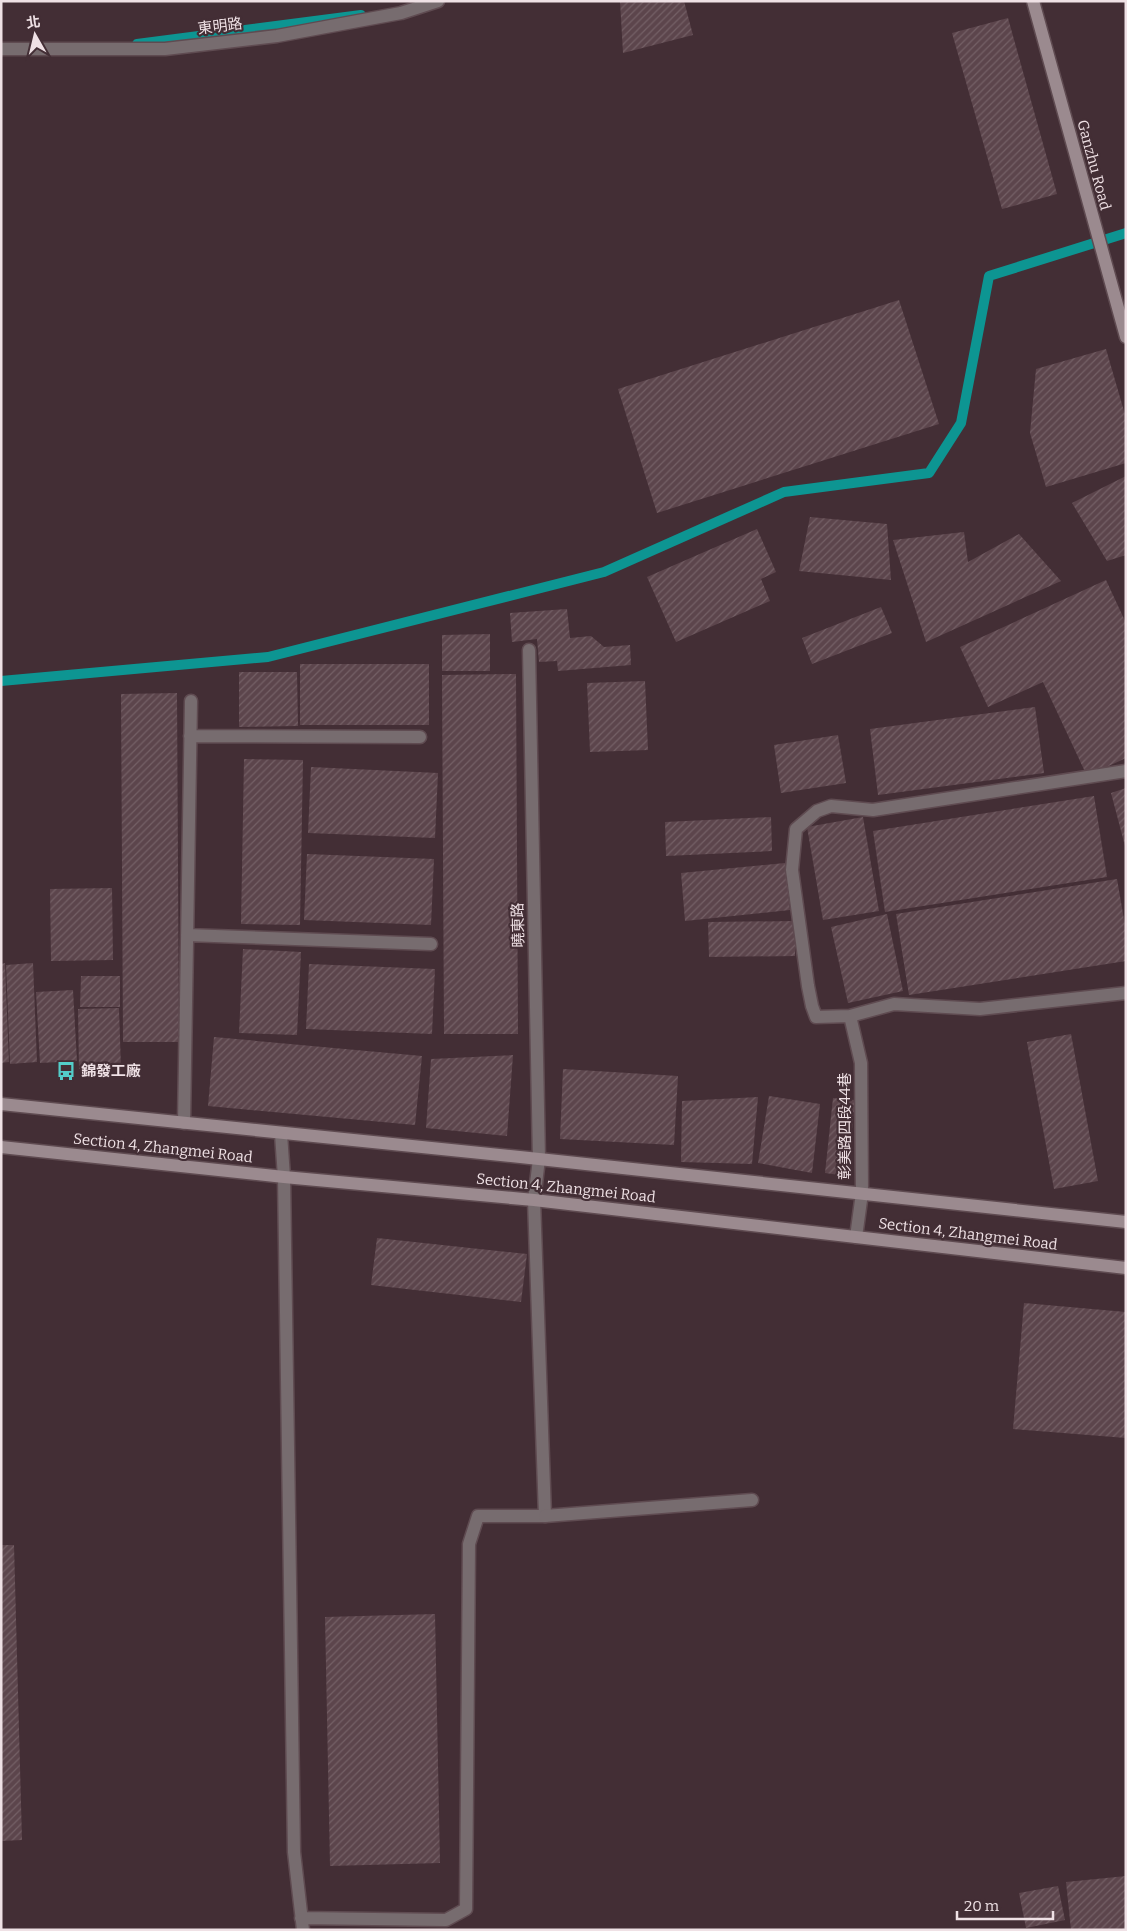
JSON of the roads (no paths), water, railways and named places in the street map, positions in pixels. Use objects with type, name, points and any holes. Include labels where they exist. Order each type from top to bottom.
[{"type":"main road","name":"Ganzhu Road","points":[[1032,1],[1126,337]]},
{"type":"main road","name":"Section 4, Zhangmei Road","points":[[1,1104],[1126,1222]]},
{"type":"main road","name":"Section 4, Zhangmei Road","points":[[1,1147],[284,1177],[534,1200],[1126,1268]]},
{"type":"street","name":"東明路","points":[[1,49],[165,49],[277,36],[401,13],[438,1]]},
{"type":"street","name":"曉東路","points":[[529,650],[539,1159],[534,1200],[545,1516]]},
{"type":"street","points":[[184,1123],[191,701]]},
{"type":"street","points":[[190,736],[420,737]]},
{"type":"street","points":[[1126,771],[873,810],[831,806],[817,811],[796,829],[792,870],[808,986],[816,1017],[850,1016],[894,1004],[980,1009],[1126,992]]},
{"type":"street","points":[[187,935],[431,944]]},
{"type":"street","name":"彰美路四段44巷","points":[[850,1016],[861,1063],[862,1193],[856,1237]]},
{"type":"street","points":[[281,1134],[284,1177],[294,1852],[302,1924],[446,1920],[466,1910],[469,1544],[478,1516],[545,1516],[752,1500]]},
{"type":"waterway","points":[[137,44],[361,15]]},
{"type":"waterway","points":[[1,681],[268,657],[604,572],[784,492],[929,473],[961,423],[989,276],[1126,233]]},
{"type":"place","name":"錦發工廠","points":[[66,1071]]}]
